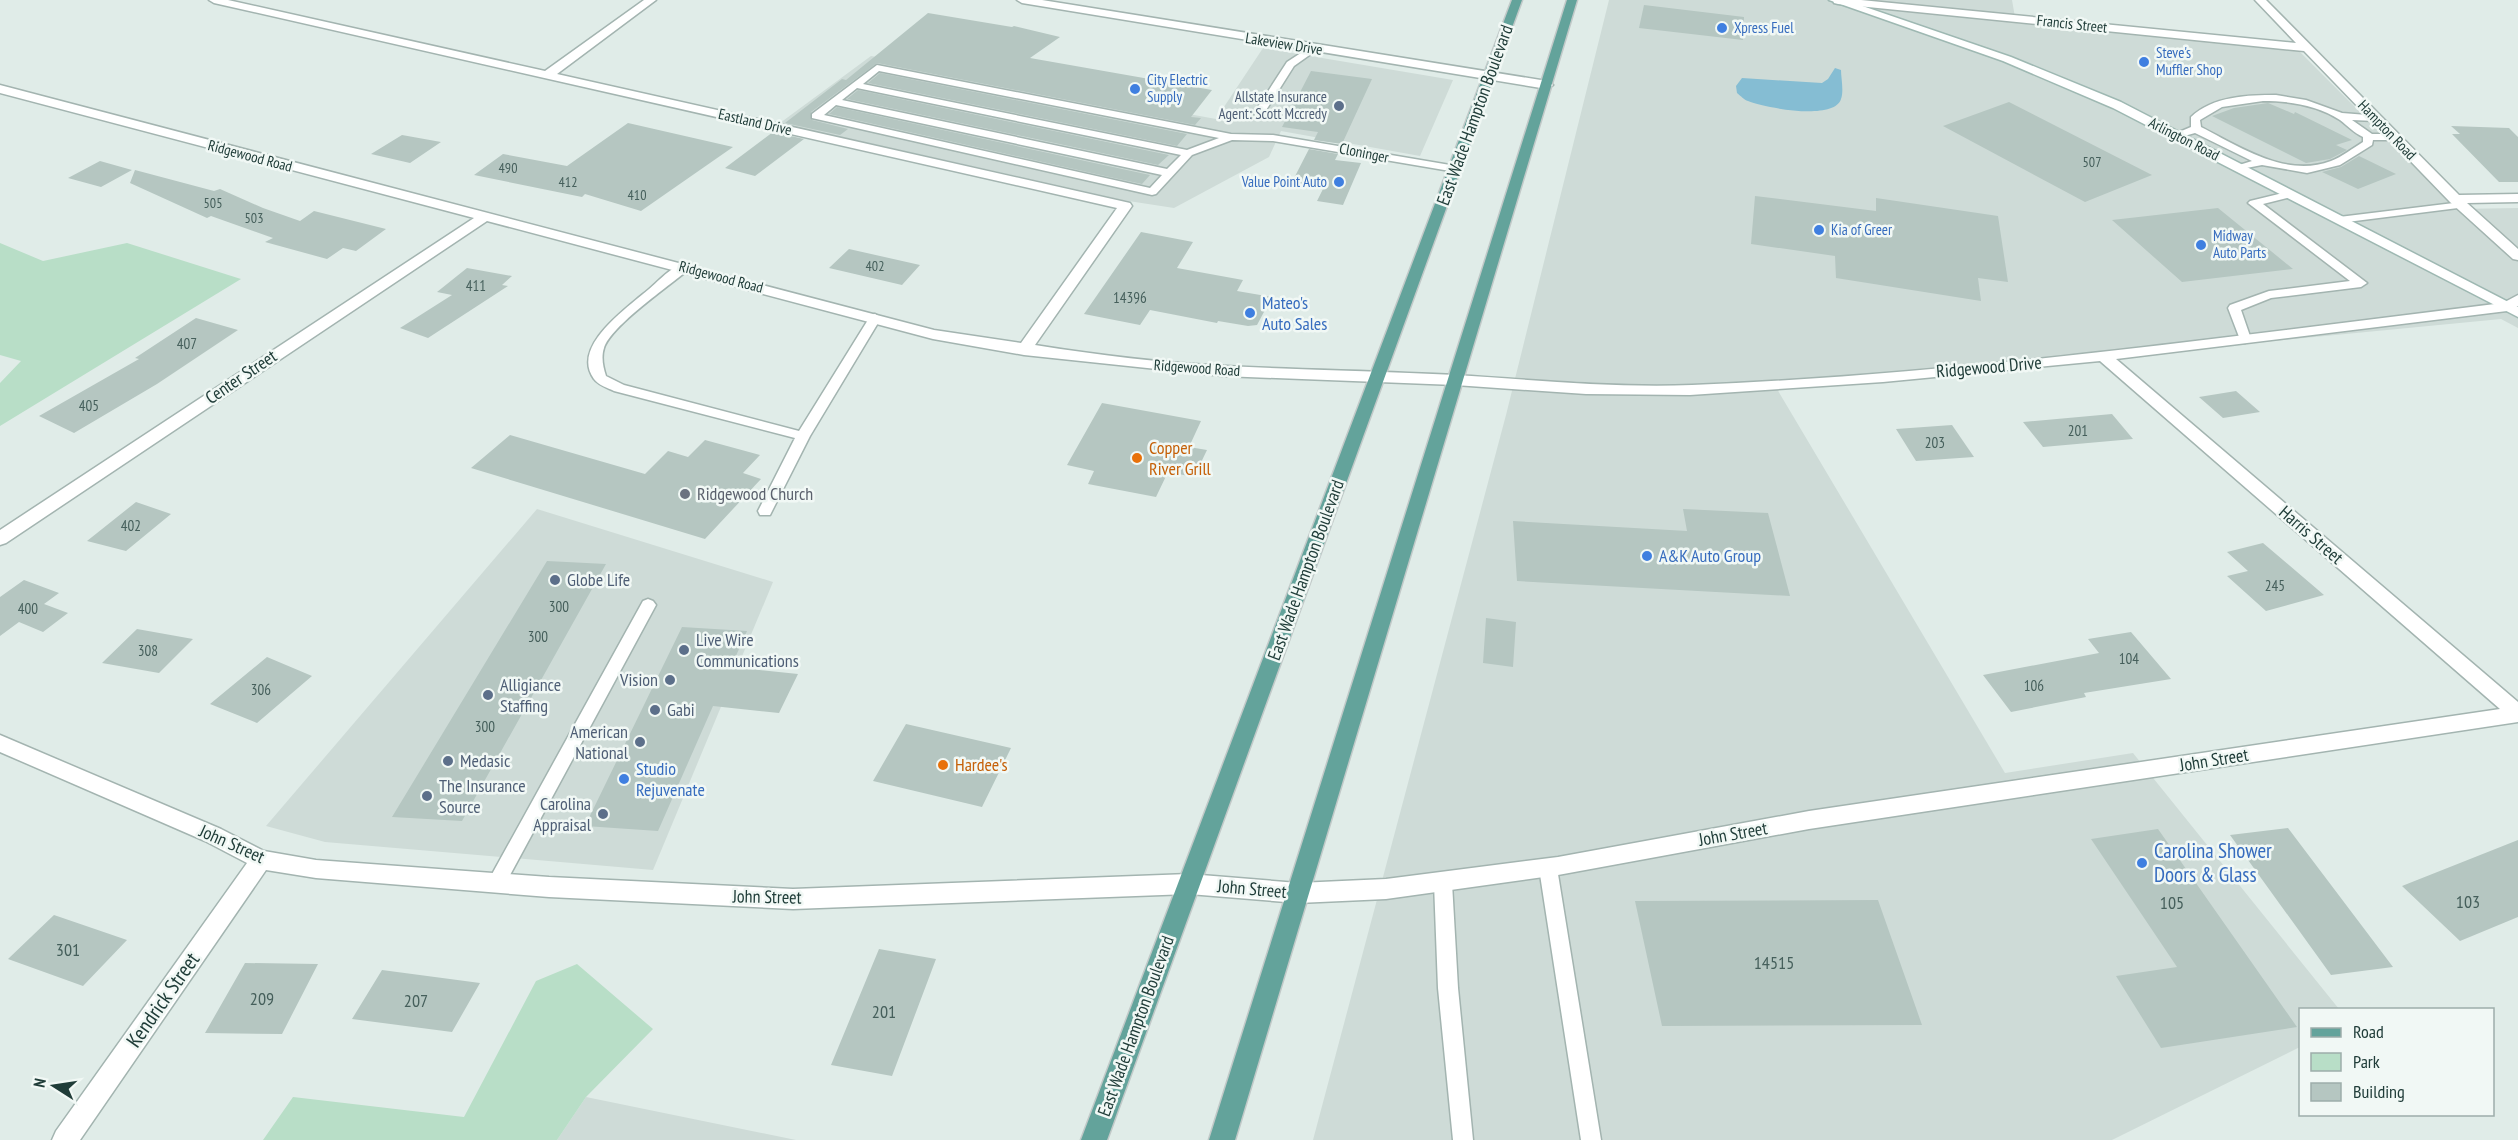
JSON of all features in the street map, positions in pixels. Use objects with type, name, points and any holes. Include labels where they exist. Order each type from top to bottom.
[{"type":"main road","name":"East Wade Hampton Boulevard","points":[[1094,1140],[1518,0]]},
{"type":"main road","points":[[1222,1140],[1572,0]]},
{"type":"street","name":"Eastland Drive","points":[[214,0],[1125,206],[1024,350]]},
{"type":"street","points":[[548,75],[651,0]]},
{"type":"street","name":"Lakeview Drive","points":[[1022,0],[1313,49],[1547,85]]},
{"type":"street","name":"Francis Street","points":[[1837,0],[2307,48]]},
{"type":"street","name":"Arlington Road","points":[[1837,0],[2044,73],[2117,105],[2339,220],[2514,306]]},
{"type":"street","name":"Hampton Road","points":[[2260,0],[2459,202],[2518,256]]},
{"type":"street","name":"Ridgewood Road","points":[[0,90],[684,267],[933,334],[1024,350],[1178,368],[1455,380]]},
{"type":"street","points":[[2459,202],[2518,198]]},
{"type":"street","name":"Center Street","points":[[0,539],[484,217]]},
{"type":"street","name":"Ridgewood Drive","points":[[1455,380],[1586,389],[1690,390],[1883,377],[2103,356],[2514,306]]},
{"type":"street","name":"Harris Street","points":[[2103,356],[2518,714]]},
{"type":"street","name":"John Street","points":[[0,743],[213,835],[261,860],[316,870],[393,877],[793,899],[1189,884],[1298,893],[1443,883],[1548,868],[1809,820],[2518,714]]},
{"type":"street","name":"Kendrick Street","points":[[65,1140],[261,860]]},
{"type":"lane","points":[[1259,113],[1290,64],[1313,49]]},
{"type":"lane","points":[[877,68],[1231,137],[1188,153],[1152,192],[816,116],[877,68]]},
{"type":"lane","points":[[856,85],[1188,153]]},
{"type":"lane","points":[[2196,129],[2195,119],[2202,111],[2222,103],[2273,97],[2300,100],[2341,116],[2368,136],[2394,137]]},
{"type":"lane","points":[[835,102],[1170,173]]},
{"type":"lane","points":[[1023,163],[1082,108]]},
{"type":"lane","points":[[2341,116],[2376,118]]},
{"type":"lane","points":[[2177,135],[2196,129],[2262,162],[2307,170],[2336,163],[2368,143],[2368,136]]},
{"type":"lane","name":"Cloninger","points":[[1231,137],[1273,138],[1456,169]]},
{"type":"lane","points":[[2240,168],[2262,162]]},
{"type":"lane","points":[[2246,339],[2234,308],[2269,295],[2361,283],[2254,203],[2291,194]]},
{"type":"lane","points":[[2339,220],[2426,213],[2459,202]]},
{"type":"lane","points":[[684,267],[625,317],[598,346],[595,365],[600,378],[619,388],[803,436]]},
{"type":"lane","points":[[765,511],[803,436],[875,318]]},
{"type":"lane","points":[[497,882],[648,605]]},
{"type":"lane","points":[[1548,868],[1591,1140]]},
{"type":"lane","points":[[1443,883],[1448,988],[1463,1140]]},
{"type":"shaded area","points":[[1609,0],[2012,0],[2016,23],[2299,51],[2457,209],[2518,208],[2518,328],[2501,319],[1777,389],[2005,773],[2133,753],[2338,1008],[2299,1008],[2299,1047],[2112,1140],[1313,1140],[1506,415]]},
{"type":"shaded area","points":[[1263,48],[1453,80],[1420,156],[1281,131],[1269,157],[1174,208],[1122,200],[780,123],[871,56],[1216,119]]},
{"type":"shaded area","points":[[537,509],[773,582],[653,870],[325,842],[266,826]]},
{"type":"shaded area","points":[[586,1097],[796,1140],[557,1140]]},
{"type":"green space","points":[[0,243],[43,261],[127,243],[241,279],[0,426],[0,383],[21,361],[0,355]]},
{"type":"green space","points":[[577,964],[653,1029],[586,1097],[557,1140],[263,1140],[293,1097],[464,1117],[536,981]]},
{"type":"water","points":[[1835,68],[1841,70],[1842,96],[1836,106],[1826,110],[1799,111],[1769,107],[1747,100],[1737,93],[1736,86],[1742,78],[1822,83],[1828,79]]},
{"type":"building","points":[[1644,5],[1744,17],[1743,40],[1639,28]]},
{"type":"building","points":[[928,13],[1014,26],[1060,37],[1030,58],[1212,90],[1191,117],[1201,118],[1195,125],[877,63],[811,112],[812,120],[848,129],[840,135],[785,123],[842,79],[846,80]]},
{"type":"building","points":[[1311,71],[1372,79],[1342,144],[1314,140],[1318,132],[1282,127]]},
{"type":"building","points":[[880,73],[1187,134],[1177,146],[868,83]]},
{"type":"building","points":[[858,90],[1169,155],[1158,165],[847,99]]},
{"type":"building","points":[[2009,102],[2152,175],[2085,202],[1943,126]]},
{"type":"building","points":[[2268,103],[2294,114],[2295,112],[2352,140],[2336,145],[2347,150],[2330,159],[2306,163],[2212,116],[2234,108]]},
{"type":"building","points":[[837,107],[1150,175],[1142,184],[829,114]]},
{"type":"building","points":[[628,123],[733,147],[641,211],[585,194],[582,197],[474,175],[503,154],[567,166]]},
{"type":"building","points":[[2451,126],[2509,128],[2518,137],[2518,182],[2499,182],[2452,134],[2460,134]]},
{"type":"building","points":[[773,132],[804,139],[755,176],[725,168]]},
{"type":"building","points":[[402,135],[441,142],[410,163],[371,154]]},
{"type":"building","points":[[1309,149],[1338,154],[1335,160],[1361,163],[1343,205],[1317,201],[1323,189],[1291,184]]},
{"type":"building","points":[[2359,156],[2396,174],[2358,189],[2322,172],[2341,167]]},
{"type":"building","points":[[100,161],[132,170],[101,187],[68,178]]},
{"type":"building","points":[[135,170],[214,191],[220,189],[300,221],[314,211],[386,229],[356,251],[343,248],[327,259],[265,242],[273,238],[211,216],[207,218],[130,183]]},
{"type":"building","points":[[1755,196],[1876,211],[1876,198],[1998,216],[2008,282],[1978,278],[1981,301],[1836,278],[1835,256],[1751,244]]},
{"type":"building","name":"Midway Auto Parts","points":[[2218,208],[2293,269],[2182,282],[2112,220]]},
{"type":"building","points":[[1141,232],[1193,242],[1177,268],[1243,280],[1237,291],[1272,297],[1257,325],[1248,326],[1218,321],[1217,323],[1150,310],[1140,325],[1084,314]]},
{"type":"building","points":[[849,249],[920,265],[902,285],[829,268]]},
{"type":"building","points":[[467,268],[512,276],[502,285],[508,286],[428,338],[400,328],[452,295],[437,292]]},
{"type":"building","points":[[196,318],[238,330],[157,384],[74,433],[39,416],[139,359],[135,358]]},
{"type":"building","points":[[2236,391],[2260,412],[2223,418],[2199,397]]},
{"type":"building","name":"Copper River Grill","points":[[1102,403],[1201,421],[1189,447],[1207,450],[1194,477],[1168,472],[1156,497],[1088,484],[1094,471],[1067,465]]},
{"type":"building","points":[[2112,414],[2133,439],[2043,447],[2023,422]]},
{"type":"building","points":[[1952,425],[1974,457],[1916,461],[1896,429]]},
{"type":"building","points":[[510,435],[645,474],[668,451],[688,457],[705,440],[760,455],[743,473],[761,479],[705,539],[471,468]]},
{"type":"building","points":[[136,502],[171,514],[126,551],[87,541]]},
{"type":"building","name":"A&K Auto Group","points":[[1683,509],[1768,513],[1790,596],[1517,581],[1513,521],[1687,531]]},
{"type":"building","points":[[2263,543],[2324,595],[2266,611],[2227,576],[2248,571],[2227,552]]},
{"type":"building","points":[[547,561],[606,564],[462,821],[392,817]]},
{"type":"building","points":[[24,580],[59,593],[44,604],[68,613],[43,632],[19,622],[0,636],[0,597]]},
{"type":"building","points":[[1486,618],[1516,622],[1513,667],[1483,663]]},
{"type":"building","points":[[682,627],[747,631],[731,667],[798,674],[779,713],[713,706],[658,831],[585,826]]},
{"type":"building","points":[[137,629],[193,639],[159,673],[102,663]]},
{"type":"building","points":[[2131,632],[2171,679],[2084,693],[2086,697],[2011,712],[1983,675],[2099,653],[2088,639]]},
{"type":"building","points":[[267,657],[312,676],[257,723],[210,704]]},
{"type":"building","name":"Hardee's","points":[[906,724],[1011,748],[982,807],[873,781]]},
{"type":"building","points":[[2288,828],[2393,967],[2331,975],[2230,835]]},
{"type":"building","points":[[2158,829],[2297,1027],[2161,1048],[2116,976],[2177,967],[2091,839]]},
{"type":"building","points":[[2518,840],[2518,917],[2460,941],[2402,886]]},
{"type":"building","points":[[1878,900],[1922,1025],[1662,1026],[1635,901]]},
{"type":"building","points":[[54,915],[127,940],[83,986],[8,959]]},
{"type":"building","points":[[879,949],[936,959],[892,1076],[831,1065]]},
{"type":"building","points":[[245,963],[318,964],[282,1034],[205,1033]]},
{"type":"building","points":[[382,970],[480,983],[452,1032],[352,1019]]},
{"type":"place","name":"Xpress Fuel","points":[[1722,28]]},
{"type":"place","name":"Steve's Muffler Shop","points":[[2144,62]]},
{"type":"place","name":"City Electric Supply","points":[[1135,89]]},
{"type":"place","name":"Allstate Insurance Agent: Scott Mccredy","points":[[1339,106]]},
{"type":"place","name":"Value Point Auto","points":[[1339,182]]},
{"type":"place","name":"Kia of Greer","points":[[1819,230]]},
{"type":"place","name":"Midway Auto Parts","points":[[2201,245]]},
{"type":"place","name":"Mateo's Auto Sales","points":[[1250,313]]},
{"type":"place","name":"Copper River Grill","points":[[1137,458]]},
{"type":"place","name":"Ridgewood Church","points":[[685,494]]},
{"type":"place","name":"A&K Auto Group","points":[[1647,556]]},
{"type":"place","name":"Globe Life","points":[[555,580]]},
{"type":"place","name":"Live Wire Communications","points":[[684,650]]},
{"type":"place","name":"Vision","points":[[670,680]]},
{"type":"place","name":"Alligiance Staffing","points":[[488,695]]},
{"type":"place","name":"Gabi","points":[[655,710]]},
{"type":"place","name":"American National","points":[[640,742]]},
{"type":"place","name":"Medasic","points":[[448,761]]},
{"type":"place","name":"Hardee's","points":[[943,765]]},
{"type":"place","name":"Studio Rejuvenate","points":[[624,779]]},
{"type":"place","name":"The Insurance Source","points":[[427,796]]},
{"type":"place","name":"Carolina Appraisal","points":[[603,814]]},
{"type":"place","name":"Carolina Shower Doors & Glass","points":[[2142,863]]}]
